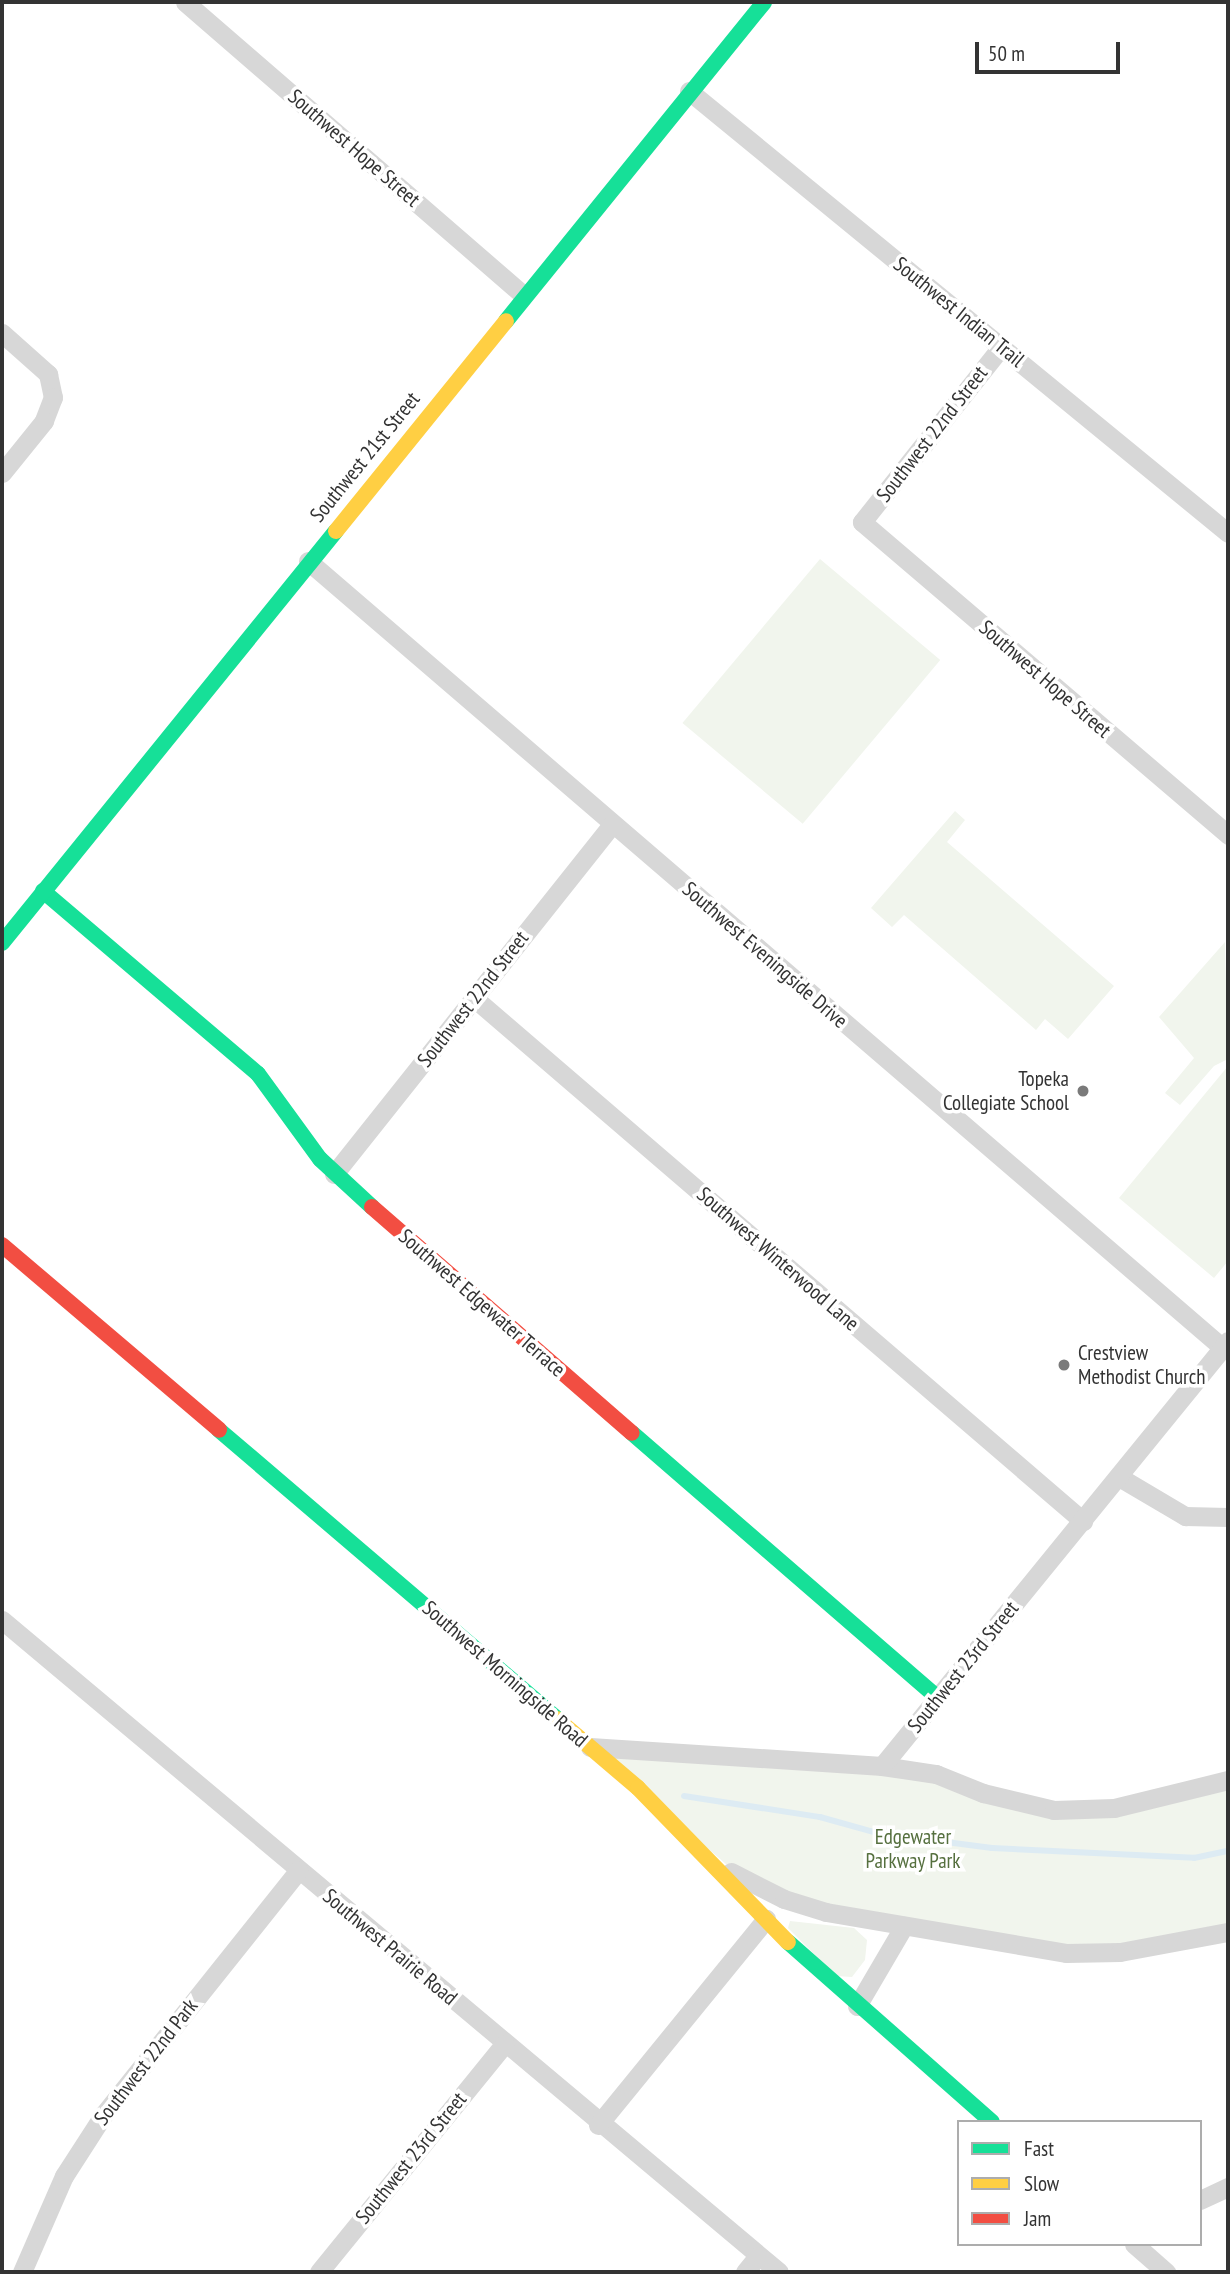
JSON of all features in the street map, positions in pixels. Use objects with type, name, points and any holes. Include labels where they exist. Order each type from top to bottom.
[{"type":"street","name":"Southwest Hope Street","points":[[185,2],[523,295]]},
{"type":"street","name":"Southwest 21st Street","points":[[2,943],[523,295],[764,2]]},
{"type":"street","name":"Southwest Indian Trail","points":[[689,91],[1228,533]]},
{"type":"street","points":[[2,333],[48,374],[53,397],[50,409],[2,473]]},
{"type":"street","name":"Southwest 22nd Street","points":[[862,522],[1002,346]]},
{"type":"street","name":"Southwest Hope Street","points":[[862,522],[1228,835]]},
{"type":"street","name":"Southwest Eveningside Drive","points":[[308,561],[612,824],[1226,1344]]},
{"type":"street","name":"Southwest 22nd Street","points":[[334,1174],[612,824]]},
{"type":"street","name":"Southwest Edgewater Terrace","points":[[43,891],[258,1073],[334,1174],[938,1698]]},
{"type":"street","name":"Southwest Winterwood Lane","points":[[474,998],[1083,1521]]},
{"type":"street","name":"Southwest Morningside Road","points":[[2,1245],[590,1747],[857,2006],[990,2120]]},
{"type":"street","name":"Southwest 23rd Street","points":[[882,1766],[1226,1344]]},
{"type":"street","points":[[1118,1477],[1165,1509],[1185,1516],[1228,1517]]},
{"type":"street","name":"Southwest Prairie Road","points":[[2,1620],[598,2125],[779,2272]]},
{"type":"street","points":[[590,1747],[882,1766],[936,1774],[983,1793],[1054,1810],[1114,1808],[1228,1780]]},
{"type":"street","name":"Southwest 22nd Park","points":[[22,2272],[64,2176],[97,2124],[299,1870]]},
{"type":"street","points":[[720,1871],[804,1907],[1066,1953],[1120,1952],[1228,1932]]},
{"type":"street","points":[[598,2125],[766,1919]]},
{"type":"street","points":[[857,2006],[904,1926]]},
{"type":"street","name":"Southwest 23rd Street","points":[[319,2272],[504,2044]]},
{"type":"street","points":[[1202,2199],[1228,2187]]},
{"type":"street","points":[[1143,2247],[1166,2272]]},
{"type":"street","points":[[745,2272],[758,2256]]},
{"type":"green space","points":[[820,559],[940,660],[803,824],[682,723]]},
{"type":"green space","points":[[955,811],[965,820],[947,842],[1114,986],[1068,1039],[1045,1019],[1036,1030],[904,915],[892,927],[871,908]]},
{"type":"green space","points":[[1225,942],[1228,1059],[1214,1066],[1180,1105],[1165,1093],[1194,1058],[1159,1017]]},
{"type":"green space","points":[[1228,1066],[1228,1261],[1214,1278],[1119,1198]]},
{"type":"green space","name":"Edgewater Parkway Park","points":[[590,1747],[882,1766],[1054,1810],[1228,1780],[1228,1932],[1120,1952],[826,1912],[748,1883]]},
{"type":"green space","points":[[790,1921],[854,1928],[867,1940],[865,1960],[852,1977],[836,1976],[788,1928]]},
{"type":"waterway","points":[[684,1796],[820,1817],[877,1833],[992,1848],[1194,1858],[1228,1851]]},
{"type":"traffic: fast","points":[[506,321],[764,2]]},
{"type":"traffic: fast","points":[[2,943],[336,531]]},
{"type":"traffic: fast","points":[[43,891],[258,1074],[320,1159],[372,1207]]},
{"type":"traffic: fast","points":[[219,1430],[557,1719]]},
{"type":"traffic: fast","points":[[632,1433],[938,1698]]},
{"type":"traffic: fast","points":[[788,1942],[990,2120]]},
{"type":"traffic: slow","points":[[336,531],[506,321]]},
{"type":"traffic: slow","points":[[557,1719],[638,1788],[788,1942]]},
{"type":"traffic: jam","points":[[372,1207],[632,1433]]},
{"type":"traffic: jam","points":[[2,1245],[219,1430]]},
{"type":"place","name":"Topeka Collegiate School","points":[[1083,1091]]},
{"type":"place","name":"Crestview Methodist Church","points":[[1064,1365]]}]
